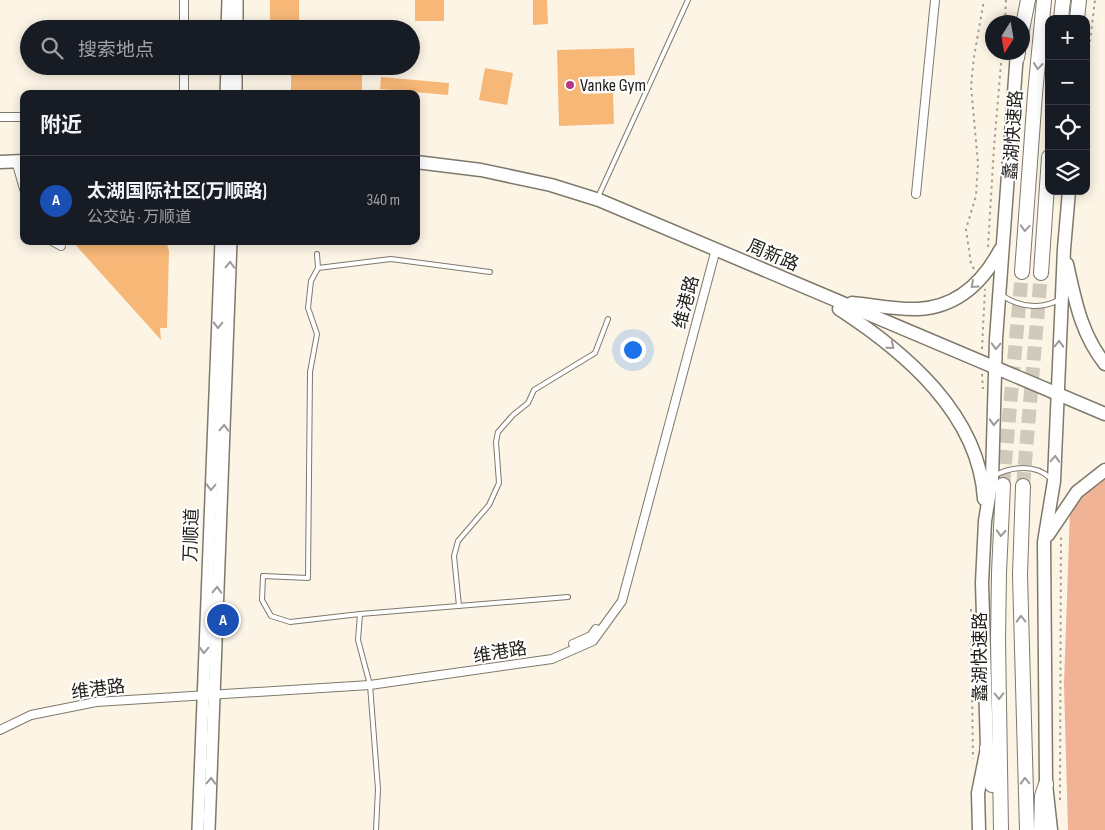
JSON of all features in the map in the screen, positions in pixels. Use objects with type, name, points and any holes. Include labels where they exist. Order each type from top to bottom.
[{"type":"highway","points":[[1025,15],[1028,0]]},
{"type":"highway","name":"蠡湖快速路","points":[[1022,272],[1044,0]]},
{"type":"highway","points":[[1061,15],[1063,0]]},
{"type":"highway","points":[[1077,15],[1078,0]]},
{"type":"highway","points":[[1041,272],[1046,195]]},
{"type":"highway","name":"蠡湖快速路","points":[[998,481],[1001,830]]},
{"type":"highway","points":[[1023,486],[1020,575],[1027,830]]},
{"type":"highway","points":[[982,829],[992,770],[987,748]]},
{"type":"highway","points":[[1041,830],[1042,796],[1046,784]]},
{"type":"main road","points":[[1020,15],[1021,0]]},
{"type":"main road","points":[[1083,15],[1085,0]]},
{"type":"main road","points":[[985,522],[998,481],[995,371],[1002,245],[1017,60]]},
{"type":"main road","points":[[0,160],[20,160]]},
{"type":"main road","name":"周新路","points":[[420,162],[481,170],[551,185],[598,199],[837,305],[995,371],[1105,414]]},
{"type":"main road","name":"周新路","points":[[420,168],[479,174],[551,191],[594,204],[713,251]]},
{"type":"main road","points":[[1050,830],[1046,784],[1044,542],[1054,481],[1061,298],[1069,195]]},
{"type":"main road","points":[[837,305],[920,309],[940,304],[961,296],[982,277],[991,267],[1002,245]]},
{"type":"main road","points":[[1064,249],[1076,308],[1085,332],[1105,364]]},
{"type":"main road","points":[[837,305],[900,354],[925,378],[946,403],[961,426],[978,467],[983,488],[985,522],[982,583],[987,748]]},
{"type":"main road","name":"周新路","points":[[1057,395],[1105,418]]},
{"type":"main road","points":[[1044,542],[1077,492],[1105,470]]},
{"type":"street","points":[[184,0],[184,20]]},
{"type":"street","points":[[227,20],[228,0]]},
{"type":"street","points":[[237,0],[237,20]]},
{"type":"street","points":[[916,194],[935,0]]},
{"type":"street","points":[[184,75],[184,90]]},
{"type":"street","points":[[226,90],[227,75]]},
{"type":"street","points":[[236,75],[236,90]]},
{"type":"street","points":[[0,117],[20,117]]},
{"type":"street","name":"万顺道","points":[[209,830],[208,693],[221,245]]},
{"type":"street","name":"万顺道","points":[[198,830],[208,693],[231,245]]},
{"type":"street","name":"维港路","points":[[0,730],[31,715],[96,702],[370,683],[551,654],[591,636],[618,599],[713,251]]},
{"type":"street","name":"维港路","points":[[0,725],[29,712],[95,697],[208,693]]},
{"type":"lane","points":[[598,199],[688,0]]},
{"type":"lane","points":[[317,254],[318,268],[310,281],[308,308],[317,334],[310,372],[308,578],[263,576],[262,600],[271,616],[290,622],[568,596]]},
{"type":"lane","points":[[318,268],[390,259],[490,272]]},
{"type":"lane","points":[[999,294],[1010,301],[1022,305],[1044,305],[1053,303],[1061,298]]},
{"type":"lane","points":[[459,606],[454,556],[458,541],[489,505],[498,483],[496,442],[498,432],[513,415],[528,403],[534,390],[595,353],[608,319]]},
{"type":"lane","points":[[998,481],[1001,472],[1011,468],[1035,469],[1044,472],[1054,481]]},
{"type":"lane","points":[[360,614],[358,640],[370,683],[378,789],[376,830]]},
{"type":"path","points":[[983,393],[982,277],[971,264],[966,229],[976,196],[978,163],[972,86],[974,57],[984,0]]},
{"type":"path","points":[[1005,15],[1006,0]]},
{"type":"path","points":[[1088,60],[1094,0]]},
{"type":"path","points":[[987,254],[1001,60]]},
{"type":"path","points":[[971,603],[973,759]]},
{"type":"shaded area","points":[[1105,478],[1105,830],[1068,830],[1064,684],[1070,510],[1089,487]]},
{"type":"building","points":[[270,0],[299,0],[299,20],[270,20]]},
{"type":"building","points":[[415,0],[444,0],[444,21],[415,20]]},
{"type":"building","points":[[533,0],[547,0],[548,24],[533,25]]},
{"type":"building","name":"Vanke Gym","points":[[634,48],[635,75],[582,77],[583,94],[613,93],[614,124],[559,126],[557,50]]},
{"type":"building","points":[[485,68],[513,73],[507,105],[479,100]]},
{"type":"building","points":[[291,75],[362,75],[362,90],[291,90]]},
{"type":"building","points":[[381,77],[449,83],[448,95],[420,93],[420,90],[380,89]]},
{"type":"building","points":[[76,245],[167,245],[169,251],[167,328],[160,328],[161,340]]},
{"type":"tunnel","points":[[1003,485],[1022,272]]},
{"type":"tunnel","points":[[1023,486],[1041,273]]},
{"type":"place","name":"Vanke Gym","points":[[570,85]]},
{"type":"place","name":"太湖国际社区(万顺路)","points":[[223,620]]}]
